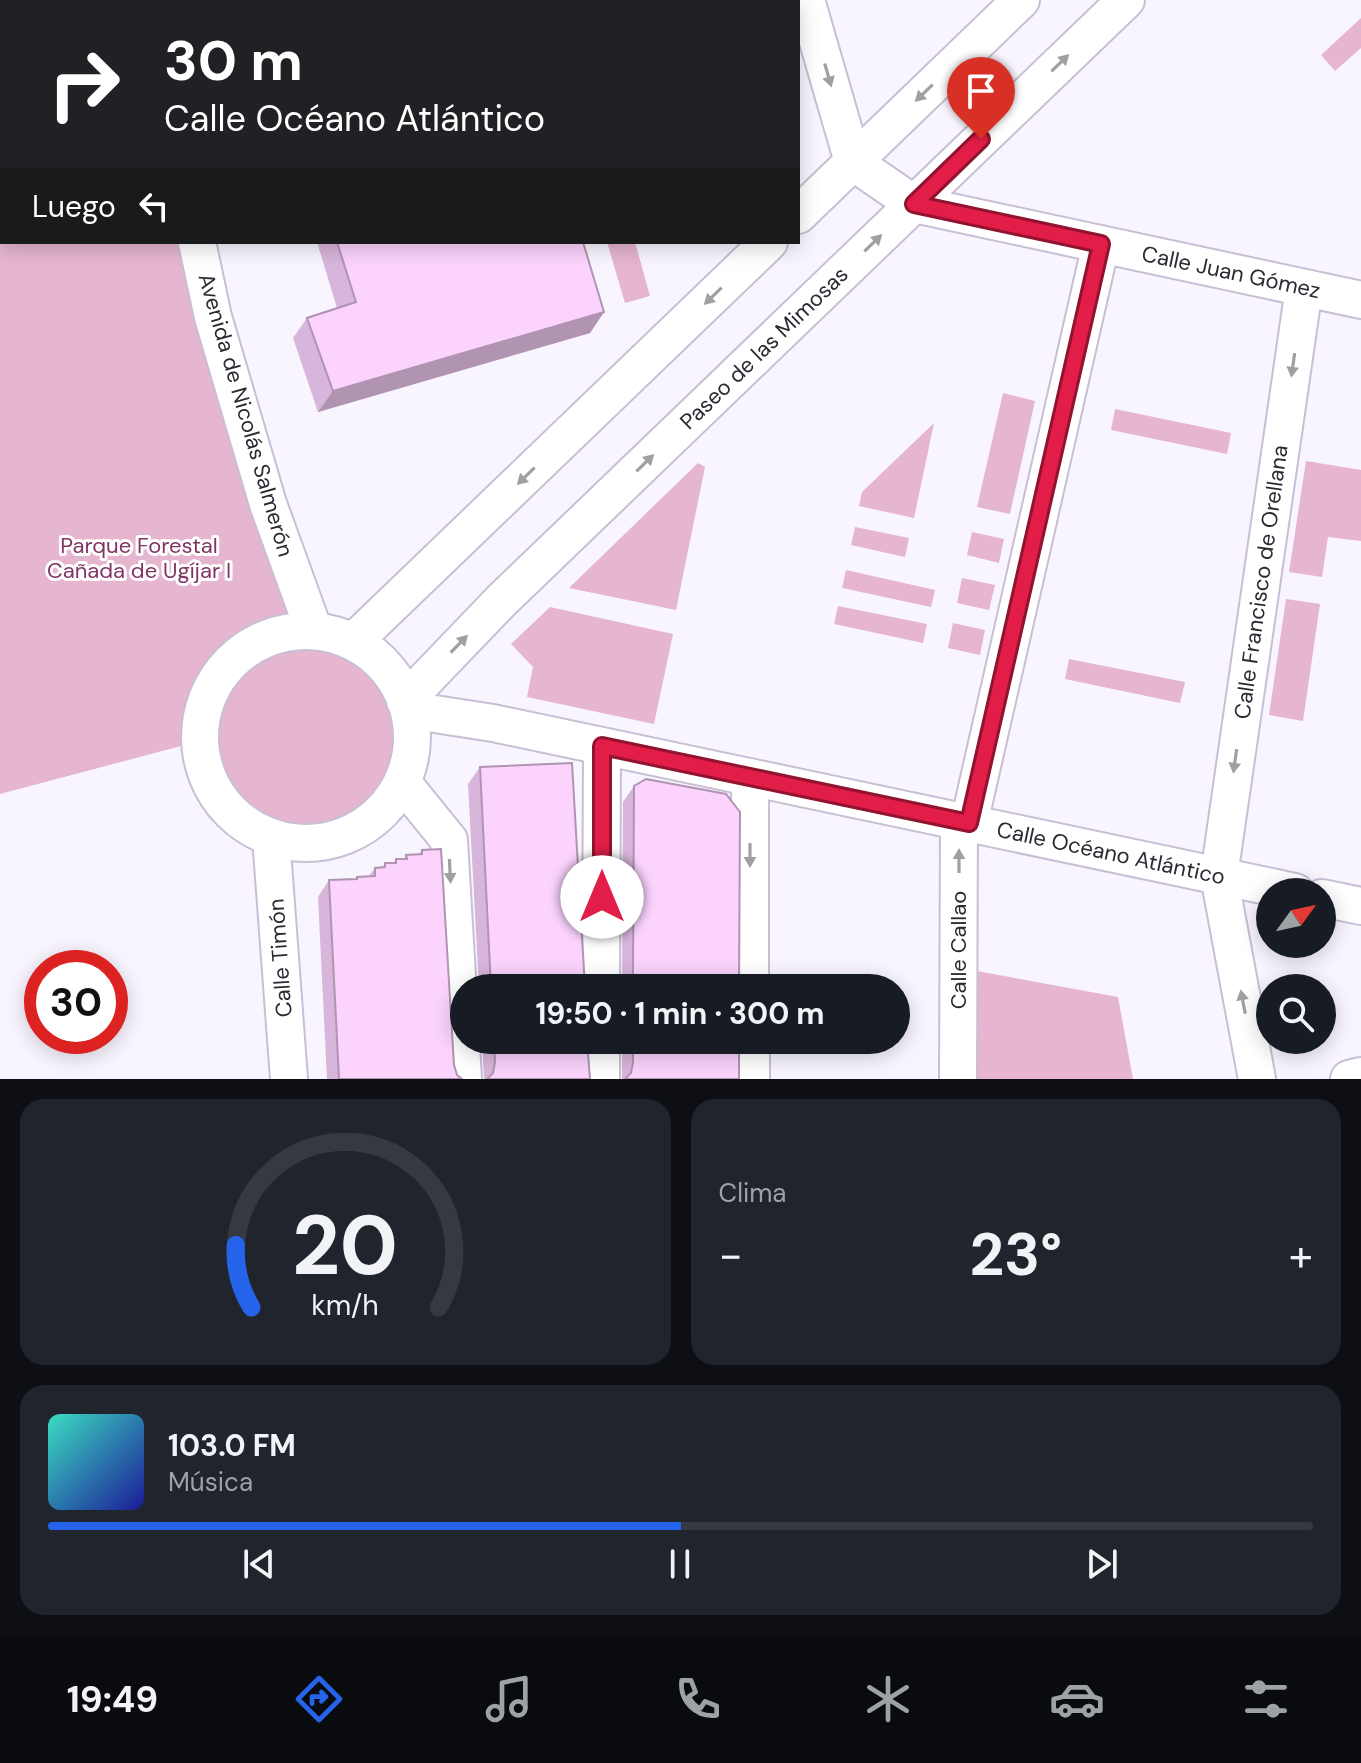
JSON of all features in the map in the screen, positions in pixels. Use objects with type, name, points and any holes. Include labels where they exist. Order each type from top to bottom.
[{"type":"street","points":[[806,0],[853,162],[914,204]]},
{"type":"street","points":[[800,213],[1021,0]]},
{"type":"street","name":"Paseo de las Mimosas","points":[[407,705],[501,601],[1126,0]]},
{"type":"street","name":"Calle Juan Gómez","points":[[914,204],[1361,300]]},
{"type":"street","name":"Avenida de Nicolás Salmerón","points":[[197,244],[213,317],[268,504],[314,631]]},
{"type":"street","points":[[353,642],[767,244]]},
{"type":"street","name":"Calle Callao","points":[[958,1079],[964,822],[1101,244]]},
{"type":"street","name":"Calle Francisco de Orellana","points":[[1257,1079],[1219,876],[1304,288]]},
{"type":"street","points":[[314,631],[353,642],[384,666],[397,682],[407,705],[412,734],[410,759],[402,782],[389,804],[370,822],[347,835],[309,843],[271,837],[243,822],[221,800],[206,772],[200,741],[201,720],[207,699],[219,676],[237,656],[266,638],[314,631]]},
{"type":"street","name":"Calle Océano Atlántico","points":[[407,705],[1256,884]]},
{"type":"street","points":[[601,974],[602,746]]},
{"type":"street","points":[[750,777],[750,974]]},
{"type":"street","points":[[402,782],[449,840],[463,1079]]},
{"type":"street","name":"Calle Timón","points":[[271,837],[289,1079]]},
{"type":"street","points":[[1336,901],[1361,906]]},
{"type":"street","points":[[601,1054],[601,1079]]},
{"type":"street","points":[[751,1054],[751,1079]]},
{"type":"street","points":[[1349,1079],[1361,1076]]},
{"type":"green space","points":[[1361,18],[1361,48],[1335,71],[1321,55]]},
{"type":"green space","name":"Parque Forestal Cañada de Ugíjar I","points":[[0,244],[198,244],[314,631],[267,639],[233,660],[210,695],[200,741],[0,794]]},
{"type":"green space","points":[[608,244],[636,244],[650,296],[625,303]]},
{"type":"green space","points":[[1003,393],[1035,401],[1010,514],[977,507]]},
{"type":"green space","points":[[1115,409],[1231,433],[1227,454],[1111,430]]},
{"type":"green space","points":[[934,423],[914,518],[859,506],[862,492]]},
{"type":"green space","points":[[1306,461],[1361,470],[1361,541],[1328,537],[1322,577],[1289,572]]},
{"type":"green space","points":[[698,463],[705,467],[676,610],[569,588]]},
{"type":"green space","points":[[855,527],[909,538],[905,557],[851,545]]},
{"type":"green space","points":[[972,532],[1004,539],[999,563],[967,555]]},
{"type":"green space","points":[[846,570],[935,590],[931,607],[842,588]]},
{"type":"green space","points":[[962,578],[995,585],[989,610],[957,603]]},
{"type":"green space","points":[[1286,599],[1320,604],[1303,721],[1269,715]]},
{"type":"green space","points":[[838,606],[927,624],[923,643],[834,624]]},
{"type":"green space","points":[[550,607],[673,634],[654,724],[527,697],[533,667],[511,644]]},
{"type":"green space","points":[[953,623],[985,630],[980,655],[948,648]]},
{"type":"green space","points":[[304,642],[322,643],[339,649],[369,669],[389,699],[395,716],[395,752],[389,769],[369,799],[339,819],[322,825],[304,826],[286,825],[269,819],[239,799],[219,769],[213,752],[212,734],[213,716],[219,699],[239,669],[269,649],[286,643]]},
{"type":"green space","points":[[1069,659],[1185,682],[1180,703],[1065,679]]},
{"type":"green space","points":[[977,971],[1118,997],[1133,1079],[977,1079]]},
{"type":"building","points":[[338,244],[584,244],[604,312],[333,391],[307,318],[356,302]]},
{"type":"building","points":[[572,763],[584,974],[490,974],[480,767]]},
{"type":"building","points":[[646,779],[726,794],[740,812],[739,974],[633,974],[634,786]]},
{"type":"building","points":[[441,849],[450,999],[450,1054],[453,1054],[457,1075],[462,1079],[339,1079],[329,880],[375,876],[375,868],[385,867],[385,863],[396,863],[396,859],[407,859],[406,855],[422,854],[422,850]]},
{"type":"building","points":[[495,1054],[588,1054],[590,1079],[487,1079],[493,1073]]},
{"type":"building","points":[[633,1054],[739,1054],[739,1079],[625,1079],[631,1073]]},
{"type":"route","points":[[602,897],[602,746],[969,823],[1101,244],[914,204],[981,139]]}]
